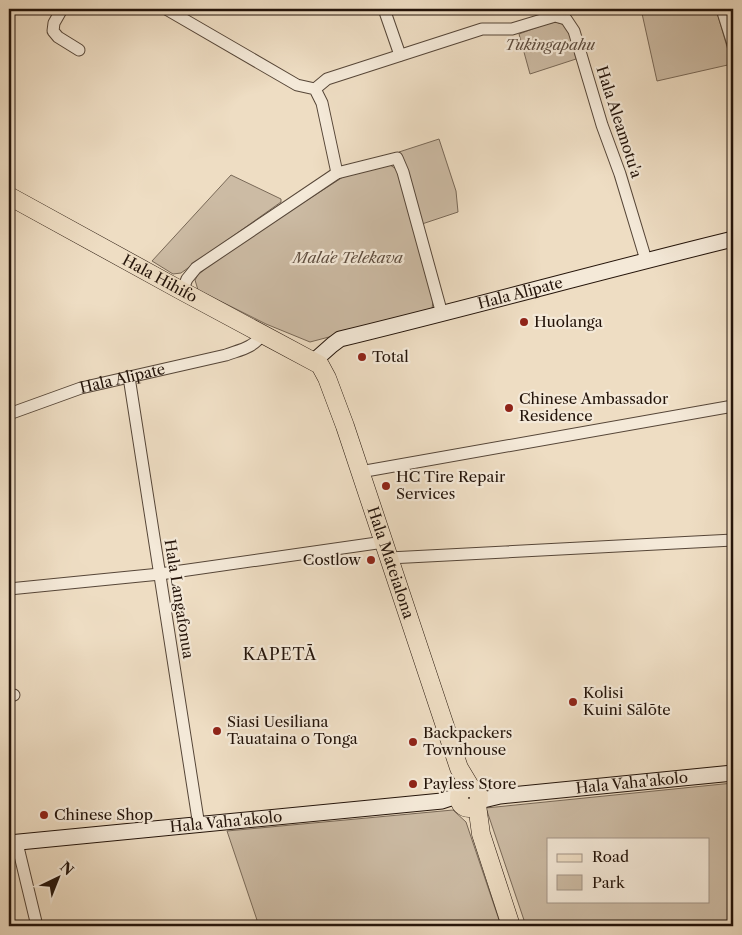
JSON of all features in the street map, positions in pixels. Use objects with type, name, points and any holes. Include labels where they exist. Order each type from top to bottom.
[{"type":"main road","name":"Hala Hihifo","points":[[9,196],[314,361]]},
{"type":"main road","name":"Hala Alipate","points":[[314,361],[340,339],[733,239]]},
{"type":"main road","name":"Hala Mateialona","points":[[314,361],[320,364],[327,378],[360,472],[511,926]]},
{"type":"main road","name":"Hala Vaha'akolo","points":[[13,843],[199,826],[316,812],[733,773]]},
{"type":"street","points":[[62,9],[54,23],[53,31],[58,37],[78,50]]},
{"type":"street","points":[[166,9],[297,85],[315,88],[322,103],[337,173]]},
{"type":"street","points":[[384,9],[400,55]]},
{"type":"street","points":[[722,9],[733,44]]},
{"type":"street","name":"Hala Aleamotu'a","points":[[315,88],[327,79],[482,28],[512,29],[555,16],[566,19],[574,31],[646,260]]},
{"type":"street","points":[[182,291],[187,279],[196,268],[337,173],[397,158],[403,172],[442,314]]},
{"type":"street","name":"Hala Alipate","points":[[9,414],[81,388],[226,355],[249,347],[258,341],[262,334]]},
{"type":"street","name":"Hala Langafonua","points":[[129,377],[199,826]]},
{"type":"street","points":[[360,472],[733,406]]},
{"type":"street","points":[[9,589],[387,550],[733,540]]},
{"type":"street","points":[[13,843],[37,926]]},
{"type":"green space","points":[[641,9],[716,9],[732,64],[657,81]]},
{"type":"green space","name":"Tukingapahu","points":[[556,22],[565,25],[570,34],[576,59],[530,74],[519,34]]},
{"type":"green space","name":"Mala'e Telekava","points":[[439,139],[456,191],[458,212],[422,224],[399,152]]},
{"type":"green space","name":"Mala'e Telekava","points":[[390,165],[398,170],[433,299],[432,310],[310,342],[266,324],[198,290],[195,280],[217,258],[343,177]]},
{"type":"green space","name":"Mala'e Telekava","points":[[231,175],[281,199],[281,202],[181,273],[173,274],[152,261]]},
{"type":"green space","points":[[733,783],[733,926],[526,926],[486,808]]},
{"type":"green space","points":[[453,810],[466,822],[501,926],[259,926],[227,831]]},
{"type":"place","name":"Huolanga","points":[[524,322]]},
{"type":"place","name":"Total","points":[[362,357]]},
{"type":"place","name":"Chinese Ambassador Residence","points":[[509,408]]},
{"type":"place","name":"HC Tire Repair Services","points":[[386,486]]},
{"type":"place","name":"Costlow","points":[[371,560]]},
{"type":"place","name":"Kolisi Kuini Sālōte","points":[[573,702]]},
{"type":"place","name":"Siasi Uesiliana Tauataina o Tonga","points":[[217,731]]},
{"type":"place","name":"Backpackers Townhouse","points":[[413,742]]},
{"type":"place","name":"Payless Store","points":[[413,784]]},
{"type":"place","name":"Chinese Shop","points":[[44,815]]},
{"type":"district","name":"KAPETĀ","points":[[280,654]]}]
